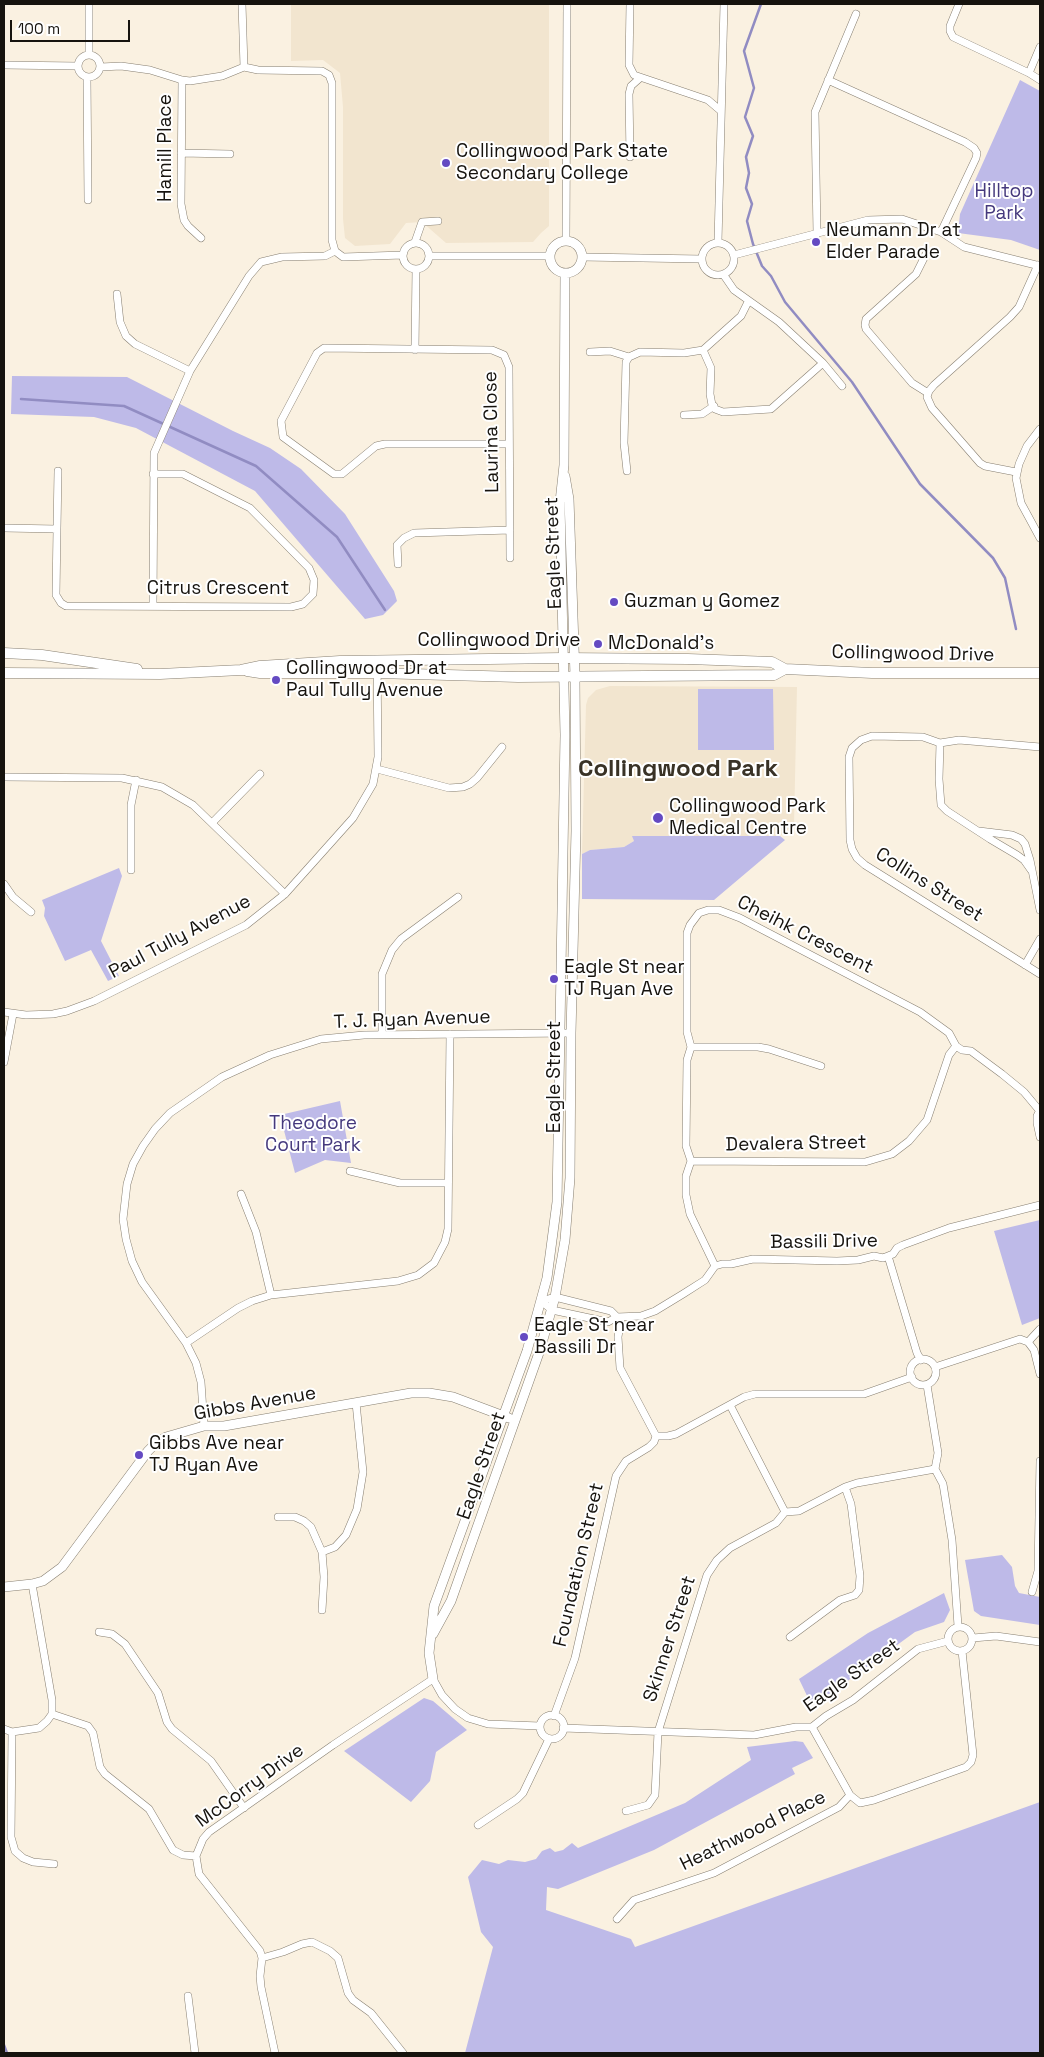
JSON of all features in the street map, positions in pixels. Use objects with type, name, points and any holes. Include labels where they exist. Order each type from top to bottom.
[{"type":"main road","name":"Collingwood Drive","points":[[4,653],[48,656],[123,666],[160,674]]},
{"type":"main road","name":"Collingwood Drive","points":[[4,673],[160,674],[242,670],[260,666],[303,663],[568,658],[772,662],[785,669],[872,673],[1040,673]]},
{"type":"main road","name":"Collingwood Drive","points":[[242,670],[260,673],[377,673],[518,677],[774,675],[785,669]]},
{"type":"street","points":[[89,4],[89,55]]},
{"type":"street","points":[[242,4],[244,67]]},
{"type":"street","points":[[566,241],[567,4]]},
{"type":"street","points":[[630,4],[628,65],[634,75],[708,100],[721,111]]},
{"type":"street","points":[[718,242],[724,4]]},
{"type":"street","points":[[959,4],[951,24],[950,31],[953,37],[1040,80]]},
{"type":"street","points":[[817,234],[814,112],[856,14]]},
{"type":"street","points":[[1029,73],[1040,47]]},
{"type":"street","points":[[89,55],[95,56],[99,61],[100,67],[96,75],[87,77],[81,73],[78,66],[82,58],[89,55]]},
{"type":"street","points":[[4,65],[78,66]]},
{"type":"street","points":[[100,67],[120,66],[150,70],[182,80],[201,80],[222,76],[244,67],[258,70],[314,70],[322,71],[329,75],[333,94],[332,240],[335,252],[343,257],[403,255]]},
{"type":"street","points":[[87,77],[88,200]]},
{"type":"street","points":[[630,157],[629,94],[631,86],[640,78]]},
{"type":"street","name":"Hamill Place","points":[[182,80],[182,213],[188,226],[201,238]]},
{"type":"street","points":[[828,80],[965,142],[974,148],[977,153],[976,158],[941,232]]},
{"type":"street","points":[[181,153],[230,154]]},
{"type":"street","points":[[734,255],[767,248],[868,220],[902,219],[941,232],[964,247],[1039,265],[1025,298],[1014,312],[934,385],[928,394],[928,402],[932,408],[980,463],[985,466],[1016,472]]},
{"type":"street","points":[[415,242],[422,222],[438,221]]},
{"type":"street","points":[[566,241],[579,247],[582,257],[576,270],[565,273],[556,270],[550,256],[556,244],[566,241]]},
{"type":"street","points":[[403,255],[408,245],[415,242],[424,244],[430,256]]},
{"type":"street","points":[[718,242],[730,247],[734,255],[732,267],[723,274],[709,272],[702,259],[706,247],[718,242]]},
{"type":"street","points":[[153,606],[154,453],[190,371],[249,276],[261,262],[282,257],[325,256],[335,252]]},
{"type":"street","points":[[926,254],[916,274],[866,318],[865,324],[866,329],[912,384],[928,394]]},
{"type":"street","points":[[403,255],[408,266],[416,269],[424,267],[430,256]]},
{"type":"street","points":[[430,256],[550,256]]},
{"type":"street","points":[[582,257],[702,259]]},
{"type":"street","points":[[415,350],[416,269]]},
{"type":"street","name":"Eagle Street","points":[[431,1636],[452,1601],[516,1421],[552,1310],[565,1240],[569,1206],[575,881],[568,658],[569,499],[564,464],[565,273]]},
{"type":"street","points":[[723,274],[734,290],[748,302],[779,322],[823,363],[842,386]]},
{"type":"street","points":[[117,294],[120,322],[126,336],[135,344],[190,371]]},
{"type":"street","points":[[627,471],[624,443],[624,388],[626,362],[629,357],[640,352],[684,354],[702,350],[740,316],[748,302]]},
{"type":"street","name":"Laurina Close","points":[[510,444],[385,444],[376,446],[342,474],[334,474],[283,437],[281,421],[317,353],[324,348],[492,350],[504,355],[509,367],[510,444],[510,558]]},
{"type":"street","points":[[702,350],[711,368],[710,394],[714,406],[723,412],[771,409],[823,363]]},
{"type":"street","points":[[590,352],[610,351],[629,357]]},
{"type":"street","points":[[684,415],[702,414],[714,406]]},
{"type":"street","points":[[1040,429],[1027,446],[1016,472],[1021,503],[1040,538]]},
{"type":"street","points":[[4,528],[57,529],[58,471]]},
{"type":"street","name":"Citrus Crescent","points":[[57,529],[56,595],[61,604],[66,606],[291,607],[304,604],[314,594],[314,580],[309,568],[250,508],[183,474],[153,474]]},
{"type":"street","points":[[398,564],[397,545],[404,538],[414,533],[510,530]]},
{"type":"street","name":"Paul Tully Avenue","points":[[4,1012],[13,1014],[53,1014],[94,1001],[246,925],[285,894],[353,818],[373,784],[377,769],[377,661]]},
{"type":"street","name":"Eagle Street","points":[[540,1726],[488,1724],[468,1718],[448,1702],[433,1679],[429,1653],[434,1606],[527,1351],[541,1301],[552,1246],[557,1202],[570,676]]},
{"type":"street","name":"Collins Street","points":[[1040,747],[959,740],[940,743],[923,737],[872,736],[860,740],[852,748],[849,757],[852,849],[856,858],[1040,974]]},
{"type":"street","points":[[940,743],[939,779],[941,805],[947,811],[1018,855],[1030,870]]},
{"type":"street","points":[[377,769],[449,788],[463,787],[477,778],[502,747]]},
{"type":"street","points":[[212,823],[260,774]]},
{"type":"street","points":[[4,777],[115,778],[136,780],[162,787],[183,798],[212,823],[285,894]]},
{"type":"street","points":[[131,870],[131,805],[136,780]]},
{"type":"street","points":[[979,831],[1021,838],[1028,852],[1030,870],[1040,910]]},
{"type":"street","points":[[4,884],[13,897],[31,912]]},
{"type":"street","points":[[382,1034],[382,974],[392,950],[401,939],[458,897]]},
{"type":"street","name":"Cheihk Crescent","points":[[715,1266],[690,1214],[686,1195],[686,1176],[691,1161],[686,1146],[686,1060],[691,1047],[686,1032],[688,933],[693,920],[699,914],[708,910],[719,910],[740,918],[920,1012],[949,1033],[956,1046],[962,1050],[971,1051],[1002,1074],[1024,1092],[1040,1110]]},
{"type":"street","points":[[1025,965],[1040,939]]},
{"type":"street","points":[[4,1062],[13,1014]]},
{"type":"street","name":"T. J. Ryan Avenue","points":[[204,1426],[201,1382],[196,1363],[186,1343],[142,1282],[132,1262],[126,1239],[123,1219],[126,1192],[133,1164],[155,1129],[170,1114],[222,1077],[252,1062],[321,1039],[382,1034],[571,1033]]},
{"type":"street","points":[[186,1343],[238,1308],[252,1301],[271,1295],[398,1281],[418,1275],[434,1262],[445,1242],[448,1229],[450,1034]]},
{"type":"street","name":"Devalera Street","points":[[691,1161],[865,1162],[892,1154],[908,1141],[926,1120],[949,1055],[956,1046]]},
{"type":"street","points":[[691,1047],[758,1047],[821,1066]]},
{"type":"street","points":[[1040,1110],[1037,1123],[1040,1137]]},
{"type":"street","points":[[350,1171],[400,1183],[448,1183]]},
{"type":"street","points":[[241,1194],[256,1232],[271,1295]]},
{"type":"street","name":"Bassili Drive","points":[[715,1266],[752,1259],[837,1261],[888,1256],[903,1245],[949,1228],[1040,1205]]},
{"type":"street","points":[[888,1256],[917,1353],[921,1360]]},
{"type":"street","points":[[541,1301],[552,1310],[608,1322],[619,1318],[641,1316],[655,1311],[705,1280],[715,1266]]},
{"type":"street","points":[[541,1301],[555,1297],[611,1311],[619,1318]]},
{"type":"street","points":[[619,1318],[618,1355],[620,1368],[656,1436],[676,1434],[755,1394],[864,1394],[912,1377]]},
{"type":"street","points":[[1028,1342],[1040,1330]]},
{"type":"street","points":[[935,1367],[1020,1339],[1028,1342],[1034,1350],[1040,1374]]},
{"type":"street","points":[[921,1360],[929,1361],[935,1367],[936,1376],[927,1385],[920,1385],[912,1377],[912,1366],[921,1360]]},
{"type":"street","points":[[927,1385],[938,1453],[935,1469],[943,1484],[952,1540],[958,1626]]},
{"type":"street","name":"Gibbs Avenue","points":[[4,1587],[43,1581],[62,1568],[148,1451],[166,1437],[204,1426],[224,1426],[411,1393],[429,1393],[453,1398],[516,1421]]},
{"type":"street","points":[[322,1552],[335,1547],[346,1535],[357,1509],[363,1472],[356,1403]]},
{"type":"street","points":[[730,1406],[784,1512]]},
{"type":"street","name":"Foundation Street","points":[[554,1716],[575,1658],[616,1476],[626,1461],[649,1447],[654,1442],[656,1436]]},
{"type":"street","points":[[1032,1592],[1038,1571],[1040,1460]]},
{"type":"street","name":"Skinner Street","points":[[626,1811],[648,1805],[655,1796],[658,1732],[707,1574],[717,1560],[730,1548],[776,1523],[784,1512],[799,1510],[845,1487],[935,1469]]},
{"type":"street","points":[[790,1637],[840,1600],[855,1595],[859,1590],[860,1576],[851,1504],[845,1487]]},
{"type":"street","points":[[278,1516],[296,1517],[304,1520],[311,1527],[322,1552],[324,1577],[322,1610]]},
{"type":"street","points":[[4,1729],[12,1732],[39,1728],[52,1714],[52,1700],[32,1584]]},
{"type":"street","points":[[958,1626],[970,1630],[973,1638],[970,1646],[962,1651],[954,1650],[948,1641],[950,1632],[958,1626]]},
{"type":"street","points":[[99,1632],[112,1634],[124,1644],[158,1693],[167,1722],[211,1761],[244,1808]]},
{"type":"street","points":[[973,1638],[996,1636],[1040,1642]]},
{"type":"street","name":"Eagle Street","points":[[563,1728],[754,1735],[796,1727],[812,1727],[853,1700],[918,1649],[948,1641]]},
{"type":"street","points":[[812,1727],[850,1795],[856,1801],[865,1803],[966,1767],[971,1762],[973,1747],[962,1651]]},
{"type":"street","name":"McCorry Drive","points":[[262,1958],[260,1951],[199,1874],[196,1856],[198,1846],[210,1832],[333,1745],[433,1679]]},
{"type":"street","points":[[52,1714],[88,1726],[93,1733],[100,1767],[105,1774],[149,1809],[172,1850],[184,1855],[196,1856]]},
{"type":"street","points":[[478,1825],[523,1793],[549,1739],[560,1735],[563,1728],[562,1721],[554,1716],[545,1718],[540,1726],[543,1735],[549,1739]]},
{"type":"street","points":[[12,1732],[11,1837],[15,1851],[23,1858],[32,1862],[54,1864]]},
{"type":"street","name":"Heathwood Place","points":[[617,1919],[634,1900],[714,1873],[839,1807],[850,1795]]},
{"type":"street","points":[[275,2053],[261,1987],[262,1958],[312,1942],[322,1945],[338,1958],[348,1993],[353,2000],[371,2013],[403,2053]]},
{"type":"street","points":[[188,1996],[195,2053]]},
{"type":"shaded area","name":"Collingwood Park State Secondary College","points":[[291,4],[549,4],[549,226],[533,242],[446,243],[422,222],[406,223],[390,244],[355,246],[345,238],[343,219],[343,107],[340,73],[323,60],[291,61]]},
{"type":"shaded area","points":[[610,686],[797,687],[794,825],[780,836],[633,836],[634,841],[624,847],[590,850],[582,854],[586,705],[588,698],[596,690]]},
{"type":"green space","name":"Hilltop Park","points":[[1020,80],[1040,91],[1040,250],[1011,240],[958,233],[960,214]]},
{"type":"green space","points":[[12,376],[127,377],[270,448],[301,469],[345,514],[394,591],[397,601],[383,615],[365,619],[255,491],[136,428],[94,417],[11,414]]},
{"type":"green space","points":[[698,689],[773,689],[774,750],[698,750]]},
{"type":"green space","points":[[632,836],[780,836],[785,840],[714,900],[582,899],[582,854],[590,850],[624,847],[634,841]]},
{"type":"green space","points":[[119,868],[122,876],[101,941],[119,976],[108,981],[91,950],[65,961],[44,916],[45,908],[42,900]]},
{"type":"green space","name":"Theodore Court Park","points":[[340,1101],[351,1163],[325,1160],[295,1173],[280,1115]]},
{"type":"green space","points":[[1040,1220],[1040,1318],[1022,1325],[994,1231]]},
{"type":"green space","points":[[1002,1555],[1012,1567],[1015,1586],[1019,1593],[1040,1597],[1040,1625],[981,1616],[974,1611],[965,1560]]},
{"type":"green space","points":[[944,1593],[950,1610],[944,1622],[915,1632],[831,1693],[810,1702],[799,1679],[868,1633]]},
{"type":"green space","points":[[424,1698],[433,1701],[467,1730],[436,1752],[430,1781],[411,1802],[344,1751]]},
{"type":"green space","points":[[795,1741],[803,1742],[813,1758],[792,1768],[795,1774],[654,1850],[558,1889],[547,1887],[546,1910],[631,1939],[635,1947],[1040,1802],[1040,2053],[465,2053],[493,1947],[481,1932],[468,1877],[482,1860],[499,1864],[508,1860],[525,1862],[536,1859],[542,1851],[550,1848],[555,1852],[563,1850],[572,1843],[578,1848],[685,1803],[751,1760],[747,1747]]},
{"type":"waterway","points":[[761,4],[744,51],[754,88],[745,117],[753,136],[746,157],[749,173],[746,188],[752,204],[747,221],[753,244],[762,266],[771,276],[785,302],[852,382],[920,484],[993,558],[1005,578],[1016,629]]},
{"type":"waterway","points":[[21,399],[124,406],[256,466],[337,537],[385,610]]},
{"type":"waterway","points":[[4,2045],[7,2053]]},
{"type":"place","name":"Collingwood Park State Secondary College","points":[[446,163]]},
{"type":"place","name":"Neumann Dr at Elder Parade","points":[[816,242]]},
{"type":"place","name":"Guzman y Gomez","points":[[614,602]]},
{"type":"place","name":"McDonald's","points":[[598,644]]},
{"type":"place","name":"Collingwood Dr at Paul Tully Avenue","points":[[276,680]]},
{"type":"place","name":"Collingwood Park Medical Centre","points":[[658,818]]},
{"type":"place","name":"Eagle St near TJ Ryan Ave","points":[[554,979]]},
{"type":"place","name":"Eagle St near Bassili Dr","points":[[524,1337]]},
{"type":"place","name":"Gibbs Ave near TJ Ryan Ave","points":[[139,1455]]},
{"type":"district","name":"Collingwood Park","points":[[678,769]]}]
